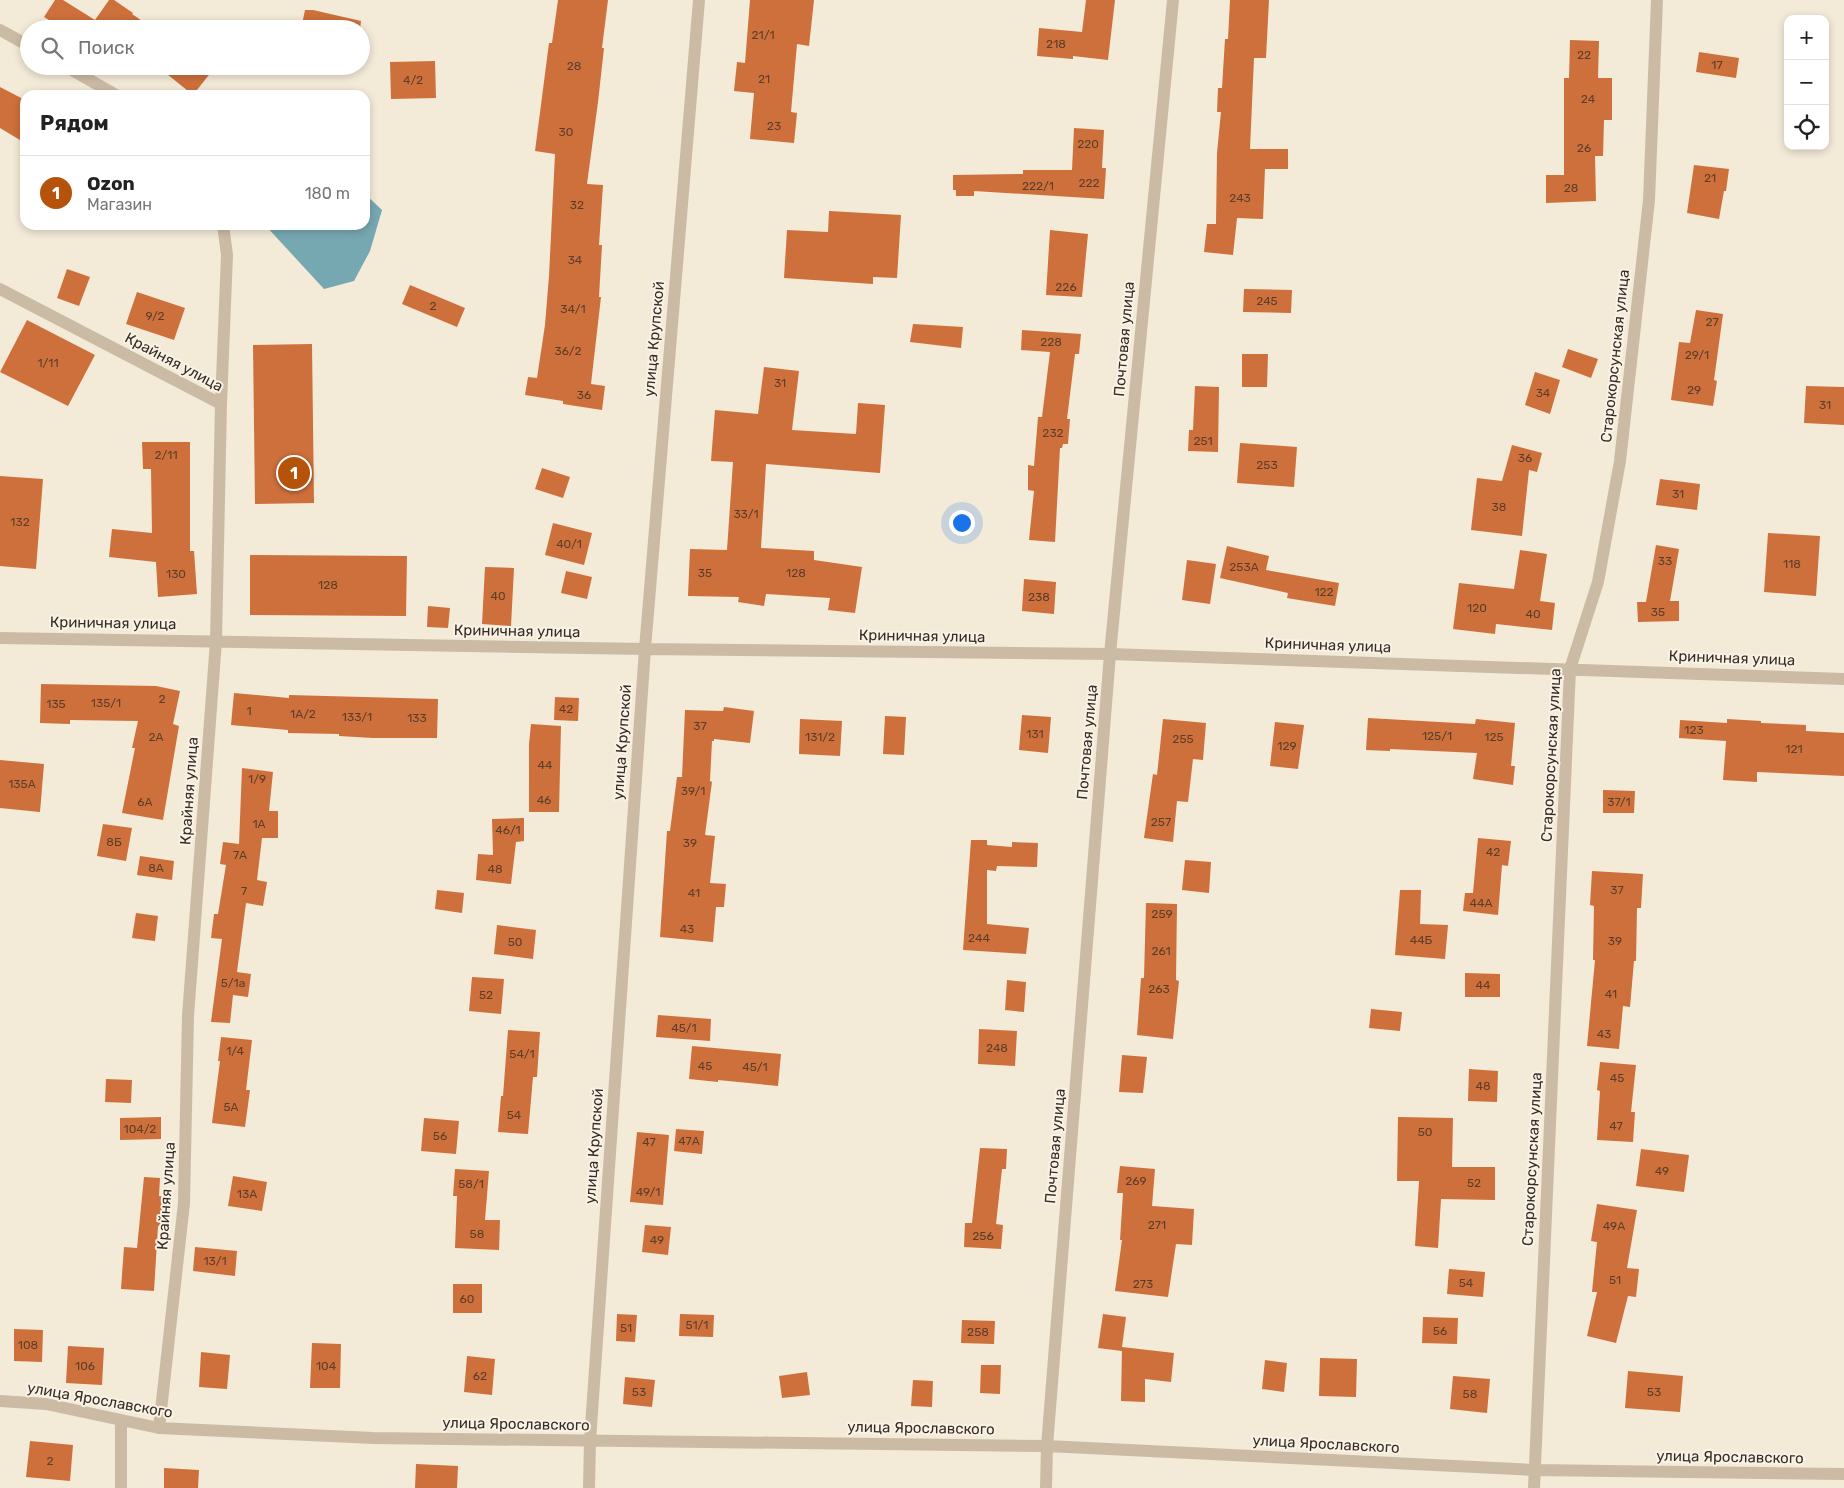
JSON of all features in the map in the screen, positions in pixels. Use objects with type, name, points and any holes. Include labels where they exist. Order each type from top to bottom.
[{"type":"street","name":"улица Крупской","points":[[589,1488],[590,1441],[645,649],[699,0]]},
{"type":"street","name":"Почтовая улица","points":[[1046,1488],[1047,1446],[1110,654],[1173,0]]},
{"type":"street","name":"Старокорсунская улица","points":[[1534,1488],[1570,669],[1598,582],[1620,461],[1649,200],[1657,0]]},
{"type":"street","points":[[0,30],[20,41]]},
{"type":"street","points":[[80,75],[107,90]]},
{"type":"street","points":[[221,404],[227,255],[223,230]]},
{"type":"street","name":"Крайняя улица","points":[[0,289],[221,404],[216,641],[188,1016],[184,1203],[159,1428]]},
{"type":"street","name":"Криничная улица","points":[[0,638],[645,649],[1110,654],[1844,679]]},
{"type":"street","name":"улица Ярославского","points":[[0,1401],[46,1404],[159,1428],[373,1438],[1047,1446],[1534,1470],[1844,1474]]},
{"type":"street","points":[[121,1420],[121,1488]]},
{"type":"water","points":[[370,199],[382,210],[370,251],[354,281],[324,289],[270,230],[370,230]]},
{"type":"building","points":[[55,0],[63,0],[95,20],[49,20],[44,17]]},
{"type":"building","points":[[109,0],[114,0],[141,20],[95,20]]},
{"type":"building","points":[[558,0],[608,0],[598,102],[587,184],[603,185],[599,245],[602,245],[599,297],[601,297],[591,384],[605,386],[602,410],[563,404],[563,401],[525,395],[528,377],[537,378],[545,325],[555,154],[535,151],[549,43],[552,43]]},
{"type":"building","points":[[750,0],[814,0],[809,46],[797,44],[791,112],[797,113],[794,143],[750,139],[754,93],[734,91],[737,62],[745,63]]},
{"type":"building","points":[[1086,0],[1115,0],[1108,60],[1073,56],[1073,59],[1037,56],[1039,28],[1082,32]]},
{"type":"building","points":[[1230,0],[1269,0],[1266,58],[1254,58],[1250,149],[1288,149],[1288,169],[1265,169],[1263,219],[1237,218],[1233,255],[1204,252],[1207,224],[1216,224],[1217,153],[1221,112],[1217,112],[1218,88],[1222,88],[1225,39],[1228,39]]},
{"type":"building","points":[[305,10],[313,10],[357,20],[303,20]]},
{"type":"building","points":[[1570,40],[1599,41],[1598,78],[1612,78],[1612,120],[1604,120],[1603,156],[1595,156],[1596,201],[1546,203],[1546,175],[1564,175],[1564,78],[1569,78]]},
{"type":"building","points":[[1699,52],[1739,58],[1736,78],[1696,72]]},
{"type":"building","points":[[435,61],[436,98],[391,99],[390,62]]},
{"type":"building","points":[[168,75],[209,75],[197,90],[187,90]]},
{"type":"building","points":[[0,87],[20,97],[20,140],[0,128]]},
{"type":"building","points":[[1074,128],[1104,130],[1102,168],[1106,168],[1104,199],[974,191],[974,196],[956,196],[956,190],[953,190],[953,175],[1023,174],[1023,170],[1072,170]]},
{"type":"building","points":[[1694,165],[1729,169],[1719,219],[1687,213]]},
{"type":"building","points":[[829,211],[901,215],[897,278],[873,277],[873,284],[784,278],[787,230],[828,232]]},
{"type":"building","points":[[1050,230],[1088,234],[1082,297],[1046,295]]},
{"type":"building","points":[[67,269],[90,277],[79,306],[57,298]]},
{"type":"building","points":[[410,285],[465,308],[457,327],[402,304]]},
{"type":"building","points":[[1244,289],[1292,290],[1291,313],[1243,312]]},
{"type":"building","points":[[137,292],[185,308],[174,340],[126,324]]},
{"type":"building","points":[[1696,310],[1723,314],[1714,380],[1717,381],[1713,406],[1671,400],[1679,342],[1690,343]]},
{"type":"building","points":[[27,320],[95,355],[68,406],[0,372]]},
{"type":"building","points":[[913,324],[963,327],[961,348],[910,342]]},
{"type":"building","points":[[1022,330],[1081,334],[1079,354],[1075,354],[1067,419],[1070,419],[1068,444],[1063,444],[1062,448],[1060,448],[1055,542],[1029,540],[1034,491],[1028,490],[1028,465],[1034,466],[1038,417],[1042,417],[1050,352],[1021,350]]},
{"type":"building","points":[[312,344],[314,503],[255,504],[253,345]]},
{"type":"building","points":[[1568,349],[1598,359],[1591,378],[1562,367]]},
{"type":"building","points":[[1242,354],[1268,354],[1267,387],[1242,387]]},
{"type":"building","points":[[764,367],[799,371],[792,430],[856,434],[858,403],[885,405],[880,473],[766,464],[761,548],[814,551],[814,560],[862,567],[855,613],[828,610],[830,598],[766,594],[764,606],[738,602],[739,597],[688,596],[690,549],[727,550],[733,462],[711,461],[715,410],[758,414]]},
{"type":"building","points":[[1535,372],[1560,380],[1550,414],[1525,405]]},
{"type":"building","points":[[1195,386],[1219,387],[1218,452],[1188,451],[1189,430],[1193,430]]},
{"type":"building","points":[[1806,386],[1844,387],[1844,425],[1804,423]]},
{"type":"building","points":[[142,442],[190,442],[190,551],[194,551],[197,594],[158,597],[156,562],[109,557],[112,529],[152,533],[151,469],[143,469]]},
{"type":"building","points":[[1240,443],[1297,447],[1294,487],[1237,483]]},
{"type":"building","points":[[1512,445],[1542,453],[1537,472],[1529,470],[1522,536],[1471,530],[1477,478],[1502,481]]},
{"type":"building","points":[[542,468],[570,477],[563,498],[535,489]]},
{"type":"building","points":[[0,476],[43,479],[36,569],[0,566]]},
{"type":"building","points":[[1660,479],[1700,484],[1697,510],[1656,505]]},
{"type":"building","points":[[553,523],[592,533],[584,565],[545,555]]},
{"type":"building","points":[[1768,533],[1820,536],[1816,596],[1764,592]]},
{"type":"building","points":[[1656,545],[1679,549],[1670,601],[1679,601],[1679,621],[1638,622],[1637,602],[1646,602]]},
{"type":"building","points":[[1227,546],[1269,556],[1266,570],[1339,583],[1335,606],[1287,598],[1288,593],[1220,578]]},
{"type":"building","points":[[1520,550],[1547,554],[1540,601],[1555,603],[1552,630],[1496,624],[1495,634],[1453,629],[1459,583],[1514,589]]},
{"type":"building","points":[[250,555],[407,556],[406,616],[250,615]]},
{"type":"building","points":[[1187,560],[1216,564],[1210,604],[1182,600]]},
{"type":"building","points":[[485,567],[514,568],[511,626],[482,624]]},
{"type":"building","points":[[566,571],[592,577],[587,599],[561,593]]},
{"type":"building","points":[[1024,579],[1056,582],[1054,614],[1022,611]]},
{"type":"building","points":[[428,606],[450,608],[448,628],[427,627]]},
{"type":"building","points":[[41,684],[156,686],[180,691],[173,724],[179,726],[163,820],[122,813],[135,748],[132,748],[138,721],[70,720],[70,724],[40,723]]},
{"type":"building","points":[[234,693],[289,698],[289,695],[438,699],[437,738],[373,738],[339,736],[339,734],[288,733],[288,730],[231,725]]},
{"type":"building","points":[[555,697],[579,698],[578,721],[554,720]]},
{"type":"building","points":[[724,707],[754,711],[750,743],[714,739],[712,741],[710,781],[712,782],[705,835],[715,836],[710,883],[726,884],[724,907],[716,907],[713,942],[660,937],[667,831],[670,831],[677,777],[682,777],[685,710],[723,711]]},
{"type":"building","points":[[1022,715],[1051,717],[1048,753],[1019,750]]},
{"type":"building","points":[[885,716],[906,717],[904,755],[883,754]]},
{"type":"building","points":[[1368,718],[1475,724],[1476,719],[1515,723],[1511,766],[1515,766],[1513,785],[1473,779],[1477,753],[1390,749],[1390,751],[1366,750]]},
{"type":"building","points":[[800,719],[842,721],[840,756],[799,754]]},
{"type":"building","points":[[1163,719],[1206,723],[1203,760],[1193,759],[1188,802],[1177,801],[1173,842],[1144,838],[1153,774],[1157,775]]},
{"type":"building","points":[[1727,719],[1806,725],[1806,731],[1844,733],[1844,776],[1757,772],[1757,782],[1723,780],[1726,741],[1679,738],[1680,720],[1727,723]]},
{"type":"building","points":[[1275,722],[1304,725],[1298,769],[1270,766]]},
{"type":"building","points":[[531,724],[561,726],[559,812],[529,812],[529,744]]},
{"type":"building","points":[[0,760],[44,764],[40,812],[0,808]]},
{"type":"building","points":[[242,768],[273,772],[269,811],[278,811],[278,838],[262,838],[257,880],[267,882],[263,906],[246,903],[237,972],[251,974],[248,997],[233,995],[230,1023],[211,1022],[222,939],[211,938],[214,914],[218,914],[226,865],[220,864],[223,842],[239,844]]},
{"type":"building","points":[[1603,790],[1635,791],[1634,813],[1603,813]]},
{"type":"building","points":[[524,818],[524,841],[516,842],[511,884],[476,880],[478,854],[493,855],[492,819]]},
{"type":"building","points":[[103,824],[132,828],[126,861],[97,856]]},
{"type":"building","points":[[1478,838],[1511,841],[1508,866],[1502,865],[1498,915],[1463,911],[1465,893],[1473,893]]},
{"type":"building","points":[[971,840],[987,840],[987,845],[1012,847],[1012,842],[1038,843],[1037,867],[997,866],[996,871],[987,870],[987,924],[1029,928],[1026,954],[963,950]]},
{"type":"building","points":[[140,856],[174,861],[172,880],[137,875]]},
{"type":"building","points":[[1185,860],[1211,862],[1209,893],[1182,890]]},
{"type":"building","points":[[1592,871],[1643,874],[1641,908],[1637,908],[1636,961],[1634,961],[1630,1007],[1623,1006],[1619,1049],[1587,1046],[1595,960],[1593,960],[1594,906],[1590,905]]},
{"type":"building","points":[[437,890],[464,893],[462,913],[435,909]]},
{"type":"building","points":[[1400,890],[1421,890],[1420,924],[1448,925],[1445,959],[1395,955]]},
{"type":"building","points":[[1146,903],[1177,904],[1176,980],[1179,981],[1173,1039],[1137,1035],[1141,978],[1144,978]]},
{"type":"building","points":[[136,913],[158,916],[155,941],[132,938]]},
{"type":"building","points":[[497,925],[536,930],[533,959],[494,954]]},
{"type":"building","points":[[1465,973],[1500,974],[1500,997],[1465,997]]},
{"type":"building","points":[[472,977],[504,979],[501,1014],[469,1011]]},
{"type":"building","points":[[1007,980],[1026,982],[1024,1012],[1005,1010]]},
{"type":"building","points":[[1371,1009],[1402,1012],[1400,1031],[1369,1028]]},
{"type":"building","points":[[658,1015],[711,1019],[710,1041],[656,1037]]},
{"type":"building","points":[[979,1029],[1017,1031],[1015,1066],[978,1064]]},
{"type":"building","points":[[508,1030],[540,1032],[537,1077],[533,1077],[528,1134],[498,1132]]},
{"type":"building","points":[[221,1037],[252,1040],[246,1090],[250,1090],[245,1127],[212,1123],[220,1061],[218,1061]]},
{"type":"building","points":[[692,1046],[781,1054],[778,1086],[689,1079]]},
{"type":"building","points":[[1122,1055],[1147,1057],[1143,1093],[1119,1092]]},
{"type":"building","points":[[1600,1062],[1636,1065],[1631,1112],[1635,1112],[1633,1142],[1597,1140],[1600,1091],[1597,1090]]},
{"type":"building","points":[[1469,1069],[1498,1071],[1497,1102],[1468,1101]]},
{"type":"building","points":[[106,1079],[132,1080],[131,1103],[105,1102]]},
{"type":"building","points":[[161,1117],[161,1139],[120,1140],[120,1118]]},
{"type":"building","points":[[1398,1117],[1453,1118],[1452,1167],[1495,1167],[1495,1200],[1441,1199],[1438,1248],[1415,1246],[1419,1181],[1397,1181]]},
{"type":"building","points":[[424,1118],[459,1121],[456,1154],[421,1151]]},
{"type":"building","points":[[676,1129],[704,1131],[702,1154],[674,1151]]},
{"type":"building","points":[[637,1132],[669,1135],[663,1205],[630,1202]]},
{"type":"building","points":[[980,1148],[1007,1149],[1006,1169],[1002,1169],[996,1224],[1003,1225],[1001,1249],[964,1247],[965,1223],[972,1223]]},
{"type":"building","points":[[1641,1149],[1689,1155],[1684,1192],[1636,1186]]},
{"type":"building","points":[[1120,1166],[1155,1169],[1152,1206],[1194,1209],[1192,1245],[1176,1244],[1168,1297],[1115,1291],[1122,1240],[1120,1240],[1123,1193],[1117,1193]]},
{"type":"building","points":[[455,1169],[489,1171],[485,1220],[500,1220],[499,1250],[455,1248],[457,1196],[453,1196]]},
{"type":"building","points":[[233,1176],[267,1182],[262,1211],[228,1206]]},
{"type":"building","points":[[144,1177],[160,1178],[159,1196],[169,1197],[166,1226],[158,1226],[154,1291],[121,1289],[124,1247],[137,1248]]},
{"type":"building","points":[[1597,1204],[1637,1210],[1627,1268],[1639,1269],[1636,1297],[1628,1296],[1616,1343],[1587,1336],[1597,1292],[1592,1292],[1597,1242],[1591,1241]]},
{"type":"building","points":[[645,1225],[671,1227],[668,1255],[642,1252]]},
{"type":"building","points":[[195,1247],[237,1251],[235,1276],[193,1271]]},
{"type":"building","points":[[1449,1269],[1485,1272],[1483,1297],[1447,1294]]},
{"type":"building","points":[[453,1284],[482,1284],[482,1313],[453,1313]]},
{"type":"building","points":[[617,1314],[637,1315],[635,1342],[616,1341]]},
{"type":"building","points":[[680,1314],[714,1315],[713,1337],[679,1336]]},
{"type":"building","points":[[1103,1314],[1126,1317],[1122,1347],[1174,1353],[1171,1382],[1145,1379],[1145,1402],[1121,1401],[1122,1351],[1098,1348]]},
{"type":"building","points":[[1423,1317],[1458,1318],[1457,1344],[1422,1343]]},
{"type":"building","points":[[962,1320],[995,1321],[994,1344],[961,1343]]},
{"type":"building","points":[[14,1329],[43,1330],[42,1362],[14,1361]]},
{"type":"building","points":[[312,1343],[341,1344],[340,1388],[310,1388]]},
{"type":"building","points":[[68,1346],[104,1348],[102,1385],[66,1383]]},
{"type":"building","points":[[201,1352],[230,1355],[227,1389],[199,1387]]},
{"type":"building","points":[[467,1356],[495,1359],[492,1395],[464,1392]]},
{"type":"building","points":[[1320,1358],[1357,1359],[1356,1397],[1319,1396]]},
{"type":"building","points":[[1265,1360],[1287,1363],[1284,1392],[1262,1389]]},
{"type":"building","points":[[981,1365],[1001,1365],[1000,1394],[980,1393]]},
{"type":"building","points":[[1628,1371],[1683,1376],[1680,1412],[1625,1408]]},
{"type":"building","points":[[807,1372],[810,1395],[782,1398],[779,1376]]},
{"type":"building","points":[[1453,1376],[1490,1379],[1487,1413],[1450,1409]]},
{"type":"building","points":[[625,1377],[655,1380],[652,1407],[623,1404]]},
{"type":"building","points":[[913,1380],[933,1381],[932,1407],[911,1406]]},
{"type":"building","points":[[30,1441],[73,1445],[70,1481],[26,1477]]},
{"type":"building","points":[[416,1464],[458,1466],[457,1488],[415,1488]]},
{"type":"building","points":[[164,1468],[199,1470],[198,1488],[164,1488]]},
{"type":"place","name":"Ozon","points":[[294,473]]}]
